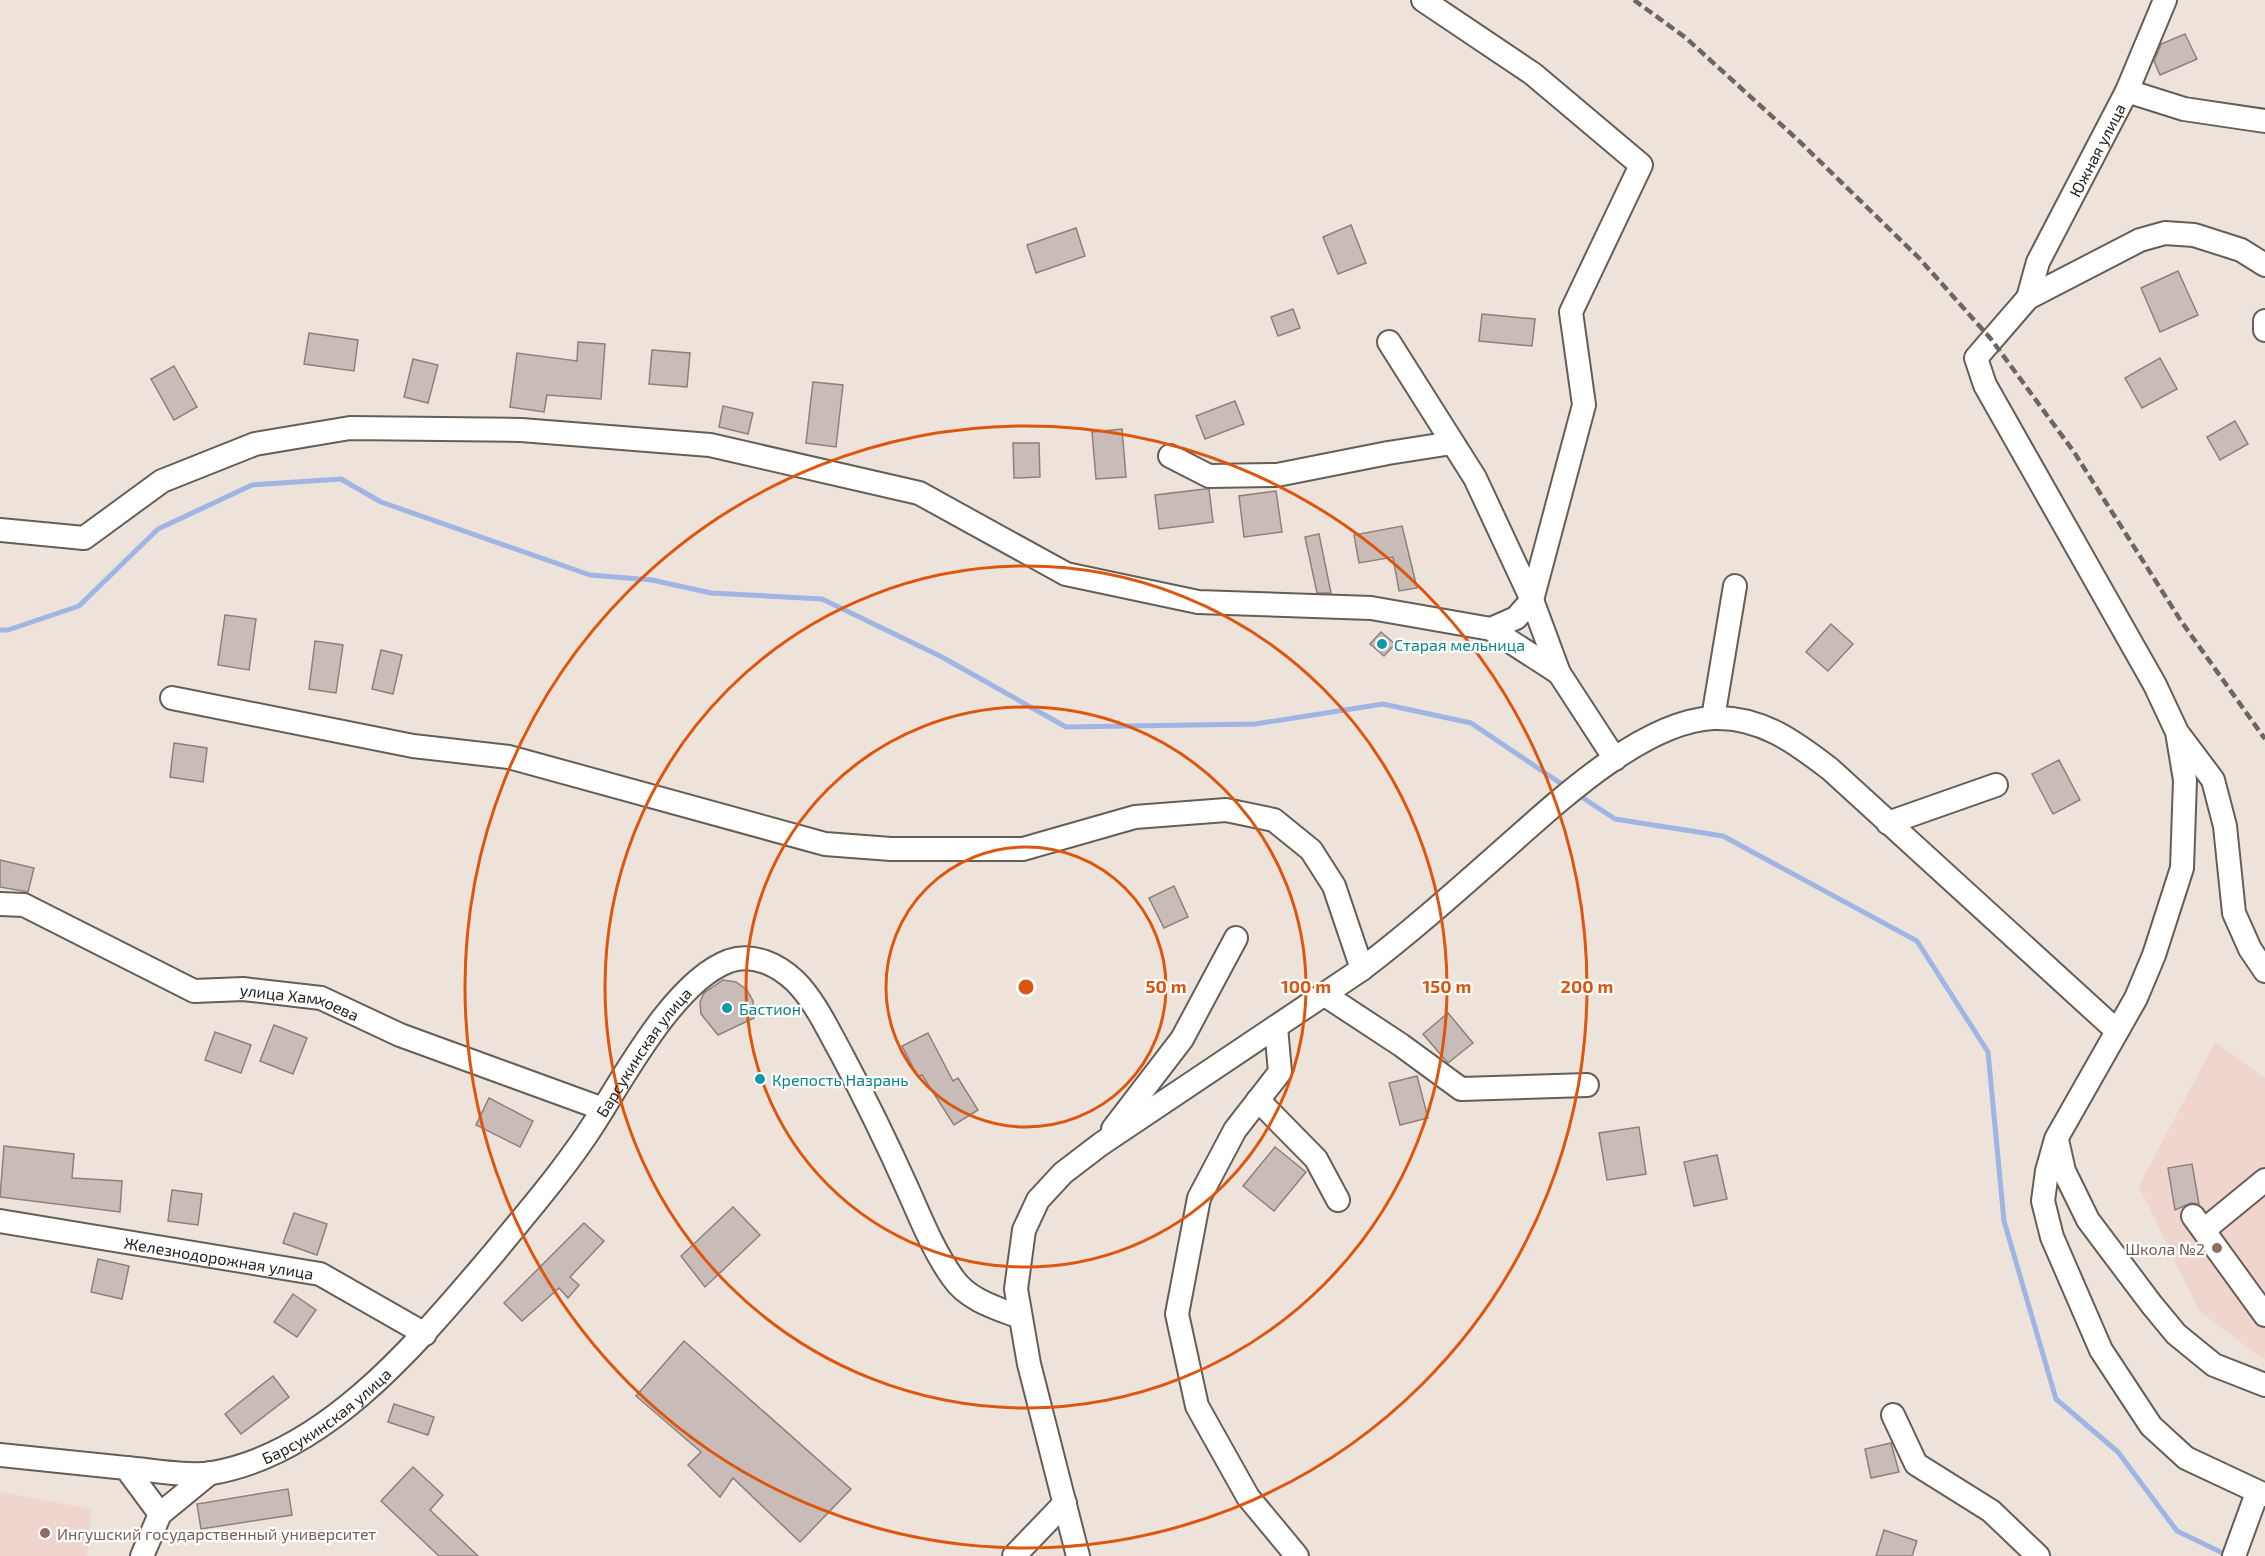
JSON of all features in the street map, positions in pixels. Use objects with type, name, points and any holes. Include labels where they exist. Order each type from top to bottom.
[{"type":"street","points":[[1423,0],[1533,74],[1641,165],[1571,312],[1584,405],[1532,600],[1516,618],[1491,629]]},
{"type":"street","name":"Южная улица","points":[[2028,298],[2038,262],[2127,91],[2164,0]]},
{"type":"street","points":[[2127,91],[2184,109],[2265,122]]},
{"type":"street","points":[[2265,265],[2258,259],[2194,235],[2164,233],[2140,240],[2028,298],[1976,358],[1985,385],[2155,685],[2177,732],[2213,780],[2224,826],[2234,913],[2250,949],[2265,971]]},
{"type":"street","points":[[2265,321],[2265,330]]},
{"type":"street","points":[[1389,342],[1475,478],[1532,600],[1559,673],[1615,759]]},
{"type":"street","points":[[0,530],[84,538],[162,481],[255,444],[350,428],[521,430],[710,445],[919,494],[1066,574],[1198,602],[1371,608],[1491,629],[1559,673]]},
{"type":"street","points":[[1170,456],[1209,476],[1277,475],[1452,443]]},
{"type":"street","points":[[1713,718],[1735,586]]},
{"type":"street","points":[[172,698],[413,746],[509,757],[825,844],[891,849],[1023,849],[1135,817],[1226,810],[1274,820],[1311,850],[1334,886],[1362,969]]},
{"type":"street","points":[[1078,1556],[1029,1364],[1016,1289],[1024,1230],[1038,1200],[1063,1173],[1101,1144],[1276,1028],[1403,938],[1586,778],[1615,759],[1679,725],[1713,718],[1755,723],[1789,738],[1830,769],[2117,1031]]},
{"type":"street","points":[[2177,732],[2185,780],[2182,868],[2154,955],[2136,998],[2056,1139],[2047,1171],[2043,1201],[2052,1238],[2101,1350],[2151,1426],[2186,1458],[2261,1494],[2234,1556]]},
{"type":"street","points":[[1888,823],[1996,785]]},
{"type":"street","name":"улица Хамхоева","points":[[0,904],[24,905],[194,991],[243,989],[321,998],[400,1035],[603,1109]]},
{"type":"street","points":[[1101,1144],[1182,1039],[1236,938]]},
{"type":"street","name":"Барсукинская улица","points":[[126,1468],[210,1473],[273,1453],[308,1434],[358,1397],[424,1334],[562,1172],[650,1033],[709,972],[730,961],[751,958],[772,963],[795,981],[817,1008],[870,1107],[930,1239],[954,1281],[976,1300],[1020,1317]]},
{"type":"street","points":[[1324,995],[1401,1045],[1461,1089],[1587,1085]]},
{"type":"street","points":[[1276,1028],[1280,1072],[1235,1130],[1199,1198],[1177,1314],[1197,1406],[1248,1497],[1297,1556]]},
{"type":"street","points":[[1258,1100],[1316,1159],[1338,1200]]},
{"type":"street","points":[[2056,1139],[2064,1171],[2088,1220],[2176,1334],[2214,1365],[2265,1385]]},
{"type":"street","points":[[2265,1180],[2198,1223],[2265,1315]]},
{"type":"street","name":"Железнодорожная улица","points":[[0,1221],[320,1274],[424,1334]]},
{"type":"street","points":[[1893,1415],[1916,1464],[1990,1511],[2038,1556]]},
{"type":"street","points":[[0,1455],[126,1468],[160,1514]]},
{"type":"street","name":"Барсукинская улица","points":[[142,1556],[160,1514],[210,1473]]},
{"type":"street","points":[[1014,1556],[1065,1503]]},
{"type":"shaded area","name":"Школа №2","points":[[2215,1042],[2265,1078],[2265,1360],[2199,1311],[2139,1186]]},
{"type":"shaded area","name":"Ингушский государственный университет","points":[[0,1492],[91,1509],[87,1556],[0,1556]]},
{"type":"building","points":[[2185,34],[2197,59],[2160,75],[2154,61],[2161,44]]},
{"type":"building","points":[[1351,225],[1366,263],[1338,274],[1323,237]]},
{"type":"building","points":[[1076,228],[1085,256],[1036,273],[1027,245]]},
{"type":"building","points":[[2178,271],[2198,315],[2160,332],[2141,288]]},
{"type":"building","points":[[1293,309],[1300,328],[1278,336],[1271,317]]},
{"type":"building","points":[[1482,314],[1535,319],[1532,346],[1479,341]]},
{"type":"building","points":[[309,333],[358,340],[354,371],[304,364]]},
{"type":"building","points":[[578,342],[605,344],[601,399],[547,395],[544,412],[510,407],[517,353],[577,361]]},
{"type":"building","points":[[652,350],[690,353],[687,387],[649,384]]},
{"type":"building","points":[[2160,358],[2177,389],[2142,408],[2125,378]]},
{"type":"building","points":[[413,359],[438,365],[428,403],[404,397]]},
{"type":"building","points":[[174,366],[197,407],[174,420],[151,379]]},
{"type":"building","points":[[813,382],[843,385],[836,447],[806,443]]},
{"type":"building","points":[[1235,401],[1244,424],[1205,439],[1196,416]]},
{"type":"building","points":[[723,406],[753,413],[748,434],[719,427]]},
{"type":"building","points":[[2235,421],[2248,444],[2220,460],[2207,437]]},
{"type":"building","points":[[1122,429],[1126,477],[1096,479],[1092,432]]},
{"type":"building","points":[[1013,443],[1039,443],[1040,477],[1014,478]]},
{"type":"building","points":[[1209,489],[1213,522],[1159,529],[1155,495]]},
{"type":"building","points":[[1276,491],[1282,532],[1244,537],[1239,496]]},
{"type":"building","points":[[1402,526],[1417,588],[1399,591],[1393,557],[1359,563],[1354,535]]},
{"type":"building","points":[[1319,534],[1331,593],[1317,593],[1305,537]]},
{"type":"building","points":[[225,615],[256,619],[249,670],[218,665]]},
{"type":"building","points":[[1831,624],[1853,644],[1828,671],[1806,652]]},
{"type":"building","name":"Старая мельница","points":[[1381,632],[1395,644],[1384,656],[1370,644]]},
{"type":"building","points":[[315,641],[343,645],[336,693],[309,689]]},
{"type":"building","points":[[381,650],[402,655],[393,694],[372,689]]},
{"type":"building","points":[[174,743],[207,748],[203,782],[170,777]]},
{"type":"building","points":[[2059,760],[2080,800],[2053,814],[2032,774]]},
{"type":"building","points":[[0,860],[34,868],[28,892],[0,887]]},
{"type":"building","points":[[1174,886],[1188,917],[1164,928],[1149,898]]},
{"type":"building","name":"Бастион","points":[[723,980],[736,982],[747,990],[753,1001],[754,1018],[718,1035],[701,1014],[700,1002],[704,993]]},
{"type":"building","points":[[1448,1013],[1473,1043],[1448,1063],[1423,1034]]},
{"type":"building","points":[[274,1025],[307,1038],[293,1074],[260,1061]]},
{"type":"building","points":[[215,1032],[251,1045],[241,1073],[205,1060]]},
{"type":"building","points":[[928,1033],[953,1081],[958,1078],[978,1110],[954,1125],[922,1075],[918,1077],[902,1046]]},
{"type":"building","points":[[1417,1076],[1428,1118],[1400,1125],[1389,1083]]},
{"type":"building","points":[[489,1098],[533,1121],[520,1147],[476,1125]]},
{"type":"building","points":[[1639,1127],[1646,1174],[1607,1180],[1599,1133]]},
{"type":"building","points":[[4,1146],[74,1154],[72,1178],[122,1181],[120,1212],[0,1197]]},
{"type":"building","points":[[1275,1147],[1306,1172],[1274,1211],[1243,1186]]},
{"type":"building","points":[[1717,1155],[1727,1199],[1694,1206],[1684,1162]]},
{"type":"building","points":[[2192,1164],[2199,1204],[2191,1203],[2175,1210],[2168,1168]]},
{"type":"building","points":[[172,1190],[202,1194],[198,1225],[168,1221]]},
{"type":"building","points":[[733,1207],[760,1235],[705,1287],[681,1256]]},
{"type":"building","points":[[294,1213],[327,1224],[317,1255],[283,1243]]},
{"type":"building","points":[[584,1223],[604,1241],[570,1277],[579,1285],[568,1298],[559,1288],[522,1321],[504,1303]]},
{"type":"building","points":[[98,1259],[129,1266],[122,1299],[91,1292]]},
{"type":"building","points":[[293,1294],[316,1310],[297,1337],[274,1322]]},
{"type":"building","points":[[684,1341],[851,1489],[800,1542],[733,1478],[720,1497],[688,1465],[701,1452],[636,1396]]},
{"type":"building","points":[[273,1376],[289,1397],[241,1434],[225,1414]]},
{"type":"building","points":[[394,1404],[434,1417],[428,1435],[388,1422]]},
{"type":"building","points":[[1891,1443],[1899,1472],[1871,1478],[1865,1449]]},
{"type":"building","points":[[413,1467],[443,1495],[430,1510],[478,1556],[439,1556],[381,1501]]},
{"type":"building","points":[[288,1489],[292,1515],[201,1529],[197,1504]]},
{"type":"building","points":[[1884,1530],[1917,1541],[1912,1556],[1876,1556]]},
{"type":"waterway","points":[[0,630],[8,630],[79,606],[158,529],[252,485],[341,479],[381,502],[590,575],[652,580],[711,593],[822,599],[942,657],[1066,727],[1255,724],[1383,704],[1471,723],[1566,787]]},
{"type":"waterway","points":[[1577,794],[1615,819],[1723,836],[1917,941],[1988,1052],[2004,1221],[2056,1399],[2118,1452],[2177,1531],[2229,1556]]},
{"type":"railway","points":[[1634,0],[1686,38],[1798,140],[1919,258],[1991,339],[2074,452],[2181,621],[2265,739]]},
{"type":"place","name":"Старая мельница","points":[[1382,644]]},
{"type":"place","name":"Бастион","points":[[727,1008]]},
{"type":"place","name":"Крепость Назрань","points":[[760,1079]]},
{"type":"place","name":"Школа №2","points":[[2217,1248]]},
{"type":"place","name":"Ингушский государственный университет","points":[[45,1533]]}]
